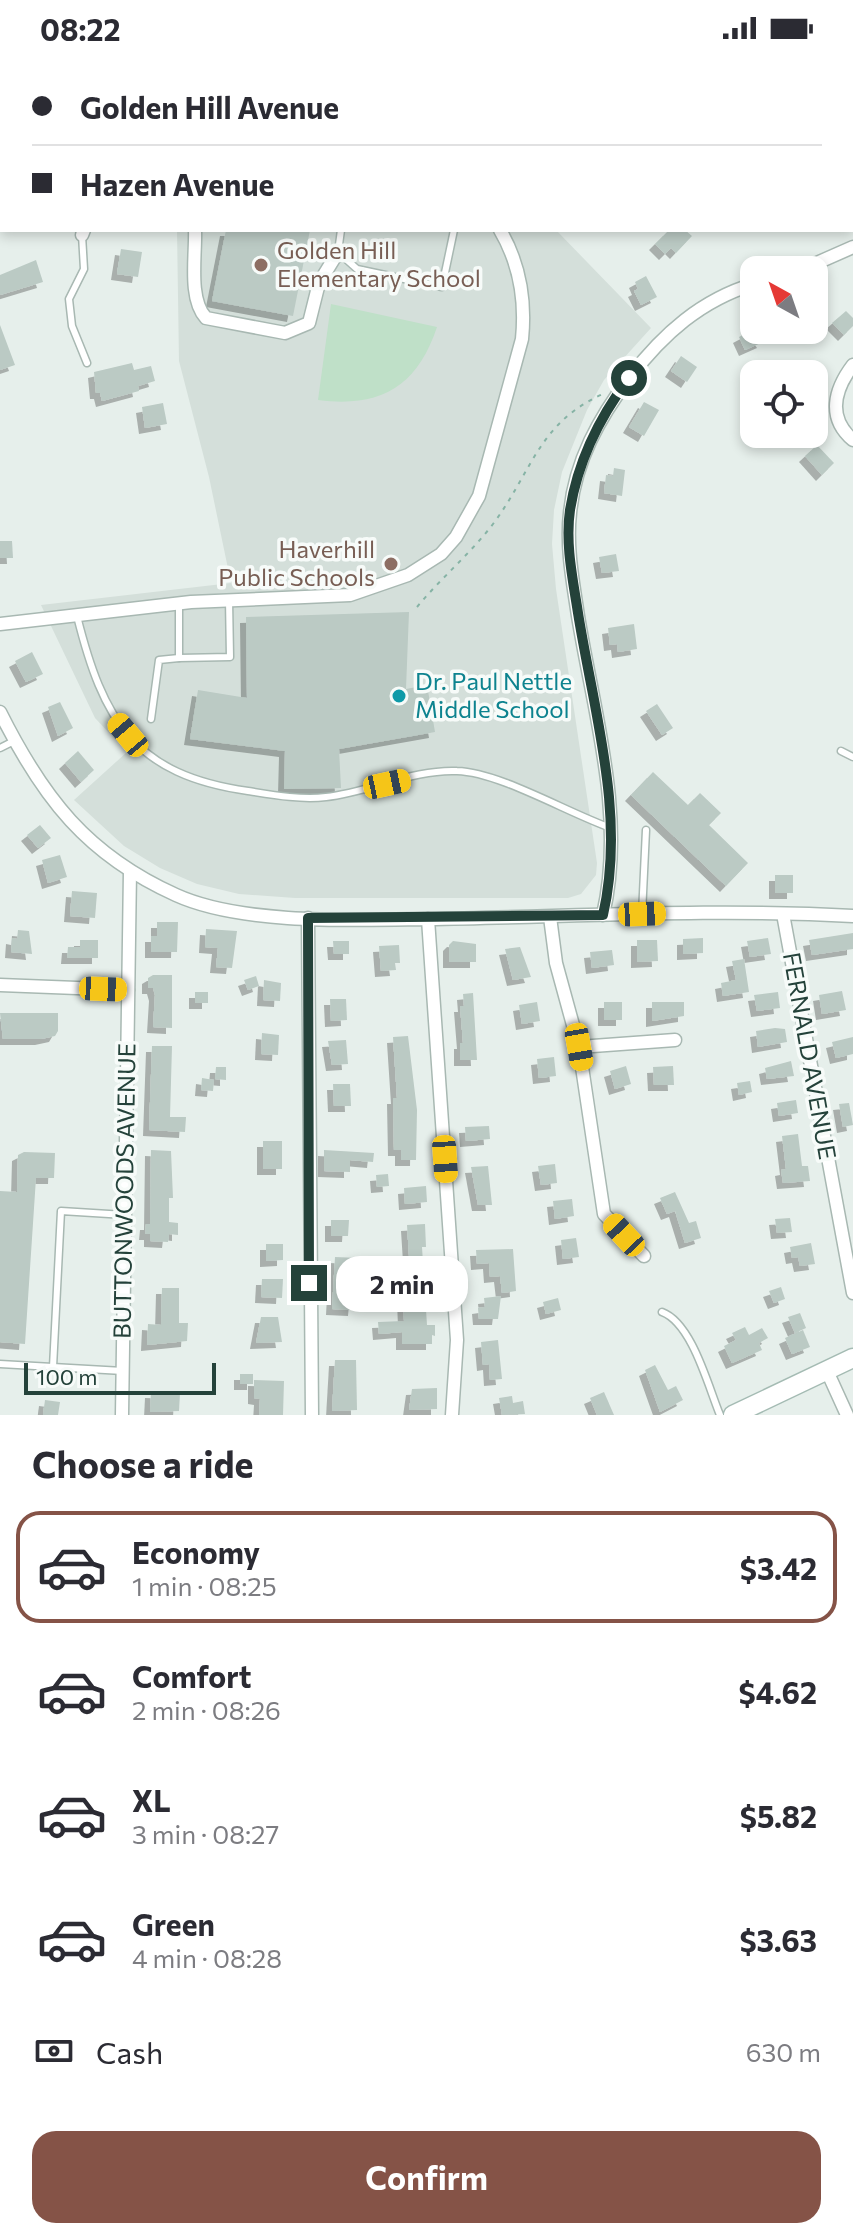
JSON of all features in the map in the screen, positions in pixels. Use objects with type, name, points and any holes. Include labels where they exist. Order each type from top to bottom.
[{"type":"main road","points":[[733,1415],[853,1358]]},
{"type":"street","points":[[195,232],[197,295],[202,314],[206,318],[285,333],[309,323],[319,283],[338,252]]},
{"type":"street","points":[[0,624],[179,603],[350,595],[408,575],[441,554],[456,537],[479,496],[513,378],[524,318],[522,284],[514,255],[501,232]]},
{"type":"street","points":[[828,260],[853,247]]},
{"type":"street","points":[[834,258],[853,263]]},
{"type":"street","points":[[603,915],[609,888],[611,828],[606,773],[574,589],[569,534],[579,471],[598,422],[663,338],[689,316],[740,291]]},
{"type":"street","points":[[853,365],[841,384],[835,409],[840,426],[853,440]]},
{"type":"street","points":[[0,712],[14,741],[60,813],[96,847],[130,871],[180,897],[223,909],[308,918],[428,919],[642,914],[853,916]]},
{"type":"street","name":"BUTTONWOODS AVENUE","points":[[122,1415],[130,871]]},
{"type":"street","name":"FERNALD AVENUE","points":[[783,914],[853,1293]]},
{"type":"street","points":[[550,917],[561,986],[579,1047],[604,1214],[644,1256]]},
{"type":"street","points":[[308,918],[312,1415]]},
{"type":"street","points":[[428,919],[457,1340],[452,1415]]},
{"type":"street","points":[[0,985],[128,990]]},
{"type":"street","points":[[579,1047],[675,1040]]},
{"type":"street","points":[[827,1371],[847,1415]]},
{"type":"lane","points":[[341,232],[338,252],[357,269],[442,287],[454,232]]},
{"type":"lane","points":[[83,233],[84,269],[69,299],[72,326],[87,363]]},
{"type":"lane","points":[[151,719],[159,660],[230,657],[229,600]]},
{"type":"lane","points":[[179,603],[179,658]]},
{"type":"lane","points":[[76,614],[89,663],[106,704],[143,749],[182,777],[205,785],[308,798],[458,771],[493,779],[611,828]]},
{"type":"lane","points":[[0,748],[14,741]]},
{"type":"lane","points":[[841,751],[853,757]]},
{"type":"lane","points":[[642,914],[646,830]]},
{"type":"lane","points":[[53,1367],[61,1211],[125,1215]]},
{"type":"lane","points":[[662,1312],[681,1324],[720,1415]]},
{"type":"lane","points":[[0,1364],[123,1371]]},
{"type":"path","points":[[417,607],[492,524],[553,426],[590,399],[611,390],[619,391]]},
{"type":"shaded area","name":"Haverhill Public Schools","points":[[177,232],[558,232],[651,328],[604,380],[587,410],[562,472],[554,510],[552,544],[556,589],[597,863],[596,875],[581,894],[568,898],[295,898],[239,894],[197,884],[160,868],[124,846],[74,800],[127,752],[95,718],[41,605],[231,583],[209,477],[179,361]]},
{"type":"green space","points":[[331,304],[437,327],[419,365],[393,389],[360,400],[318,400]]},
{"type":"building","name":"Golden Hill Elementary School","points":[[226,232],[310,232],[293,316],[212,301]]},
{"type":"building","points":[[667,232],[687,232],[692,236],[676,253],[671,248],[665,254],[655,244]]},
{"type":"building","points":[[121,249],[142,252],[138,277],[117,274]]},
{"type":"building","points":[[36,260],[43,282],[0,295],[0,275]]},
{"type":"building","points":[[646,276],[657,297],[641,305],[634,291],[638,289],[635,282]]},
{"type":"building","points":[[846,311],[853,318],[853,326],[844,335],[832,323]]},
{"type":"building","points":[[0,325],[15,365],[0,370]]},
{"type":"building","points":[[742,344],[758,344],[745,350]]},
{"type":"building","points":[[681,356],[697,367],[687,382],[671,371]]},
{"type":"building","points":[[132,363],[134,370],[151,366],[155,381],[138,386],[139,391],[102,401],[100,393],[96,393],[94,372]]},
{"type":"building","points":[[644,402],[659,410],[644,436],[629,427]]},
{"type":"building","points":[[163,403],[167,424],[145,428],[142,407]]},
{"type":"building","points":[[814,448],[820,448],[834,463],[822,475],[805,456]]},
{"type":"building","points":[[614,468],[625,470],[622,496],[604,493],[606,475],[613,476]]},
{"type":"building","points":[[0,541],[12,541],[13,558],[0,558]]},
{"type":"building","points":[[616,554],[619,571],[602,573],[599,557]]},
{"type":"building","name":"Dr. Paul Nettle Middle School","points":[[409,612],[406,689],[427,685],[435,732],[339,749],[341,788],[284,789],[285,751],[190,739],[198,690],[247,698],[246,617]]},
{"type":"building","points":[[634,624],[637,649],[618,652],[617,644],[610,645],[608,628]]},
{"type":"building","points":[[32,652],[43,674],[26,682],[15,661]]},
{"type":"building","points":[[60,702],[73,728],[58,736],[48,707]]},
{"type":"building","points":[[657,704],[673,728],[662,735],[646,711]]},
{"type":"building","points":[[78,751],[94,770],[81,782],[65,763]]},
{"type":"building","points":[[653,772],[688,805],[700,793],[721,813],[709,825],[748,863],[726,886],[631,795]]},
{"type":"building","points":[[40,825],[51,838],[38,848],[27,835]]},
{"type":"building","points":[[60,855],[67,877],[48,883],[42,860]]},
{"type":"building","points":[[775,875],[793,875],[793,893],[775,893]]},
{"type":"building","points":[[72,891],[97,893],[95,918],[70,916]]},
{"type":"building","points":[[157,922],[178,922],[177,952],[151,952],[151,936],[157,936]]},
{"type":"building","points":[[206,929],[237,931],[232,968],[216,967],[218,948],[205,947]]},
{"type":"building","points":[[18,930],[29,931],[32,954],[11,952],[12,938],[17,939]]},
{"type":"building","points":[[853,933],[853,949],[812,955],[809,940]]},
{"type":"building","points":[[703,938],[703,953],[683,954],[683,939]]},
{"type":"building","points":[[768,938],[771,954],[750,957],[747,941]]},
{"type":"building","points":[[80,940],[98,940],[98,958],[67,958],[68,947],[80,947]]},
{"type":"building","points":[[637,940],[657,940],[658,961],[637,962]]},
{"type":"building","points":[[333,941],[349,941],[349,954],[334,954]]},
{"type":"building","points":[[453,941],[476,944],[476,962],[449,962],[449,945]]},
{"type":"building","points":[[399,945],[400,963],[395,963],[396,970],[381,971],[379,946]]},
{"type":"building","points":[[520,947],[531,977],[513,980],[505,949]]},
{"type":"building","points":[[612,950],[614,965],[592,968],[590,952]]},
{"type":"building","points":[[744,959],[749,992],[723,996],[721,983],[736,980],[732,961]]},
{"type":"building","points":[[172,975],[172,1028],[153,1027],[155,995],[153,988],[148,988],[148,978]]},
{"type":"building","points":[[256,976],[259,986],[248,990],[244,980]]},
{"type":"building","points":[[264,980],[281,983],[280,1001],[263,1000]]},
{"type":"building","points":[[842,991],[846,1010],[822,1014],[819,995]]},
{"type":"building","points":[[195,992],[208,992],[208,1003],[195,1003]]},
{"type":"building","points":[[778,992],[780,1008],[757,1011],[754,995]]},
{"type":"building","points":[[473,993],[477,1060],[460,1060],[460,1043],[463,1043],[460,1006],[464,1006],[463,994]]},
{"type":"building","points":[[330,999],[346,999],[347,1020],[331,1021]]},
{"type":"building","points":[[537,1002],[540,1021],[522,1024],[519,1005]]},
{"type":"building","points":[[604,1002],[622,1002],[622,1020],[604,1020]]},
{"type":"building","points":[[652,1002],[684,1002],[684,1016],[652,1021]]},
{"type":"building","points":[[0,1013],[58,1013],[58,1031],[55,1036],[41,1039],[3,1039]]},
{"type":"building","points":[[785,1029],[787,1042],[758,1047],[756,1031]]},
{"type":"building","points":[[262,1033],[279,1035],[278,1055],[261,1054]]},
{"type":"building","points":[[408,1036],[417,1110],[416,1160],[401,1160],[401,1150],[394,1150],[393,1098],[397,1098],[393,1037]]},
{"type":"building","points":[[853,1037],[853,1054],[836,1058],[832,1042]]},
{"type":"building","points":[[346,1040],[348,1064],[332,1065],[328,1041]]},
{"type":"building","points":[[152,1046],[172,1046],[170,1117],[186,1117],[185,1132],[149,1130]]},
{"type":"building","points":[[554,1057],[556,1076],[539,1078],[537,1059]]},
{"type":"building","points":[[791,1061],[794,1076],[767,1079],[765,1068]]},
{"type":"building","points":[[626,1066],[631,1084],[615,1089],[610,1071]]},
{"type":"building","points":[[673,1066],[674,1085],[654,1085],[653,1067]]},
{"type":"building","points":[[216,1067],[226,1067],[226,1080],[215,1079]]},
{"type":"building","points":[[202,1078],[214,1080],[213,1091],[201,1090]]},
{"type":"building","points":[[750,1081],[752,1092],[739,1095],[737,1083]]},
{"type":"building","points":[[333,1084],[350,1084],[351,1106],[334,1106]]},
{"type":"building","points":[[796,1100],[798,1113],[779,1116],[777,1103]]},
{"type":"building","points":[[849,1103],[853,1125],[843,1127],[839,1104]]},
{"type":"building","points":[[489,1126],[490,1139],[466,1141],[465,1127]]},
{"type":"building","points":[[798,1134],[802,1166],[808,1166],[810,1181],[783,1183],[781,1170],[786,1169],[782,1136]]},
{"type":"building","points":[[263,1141],[282,1141],[282,1169],[263,1169]]},
{"type":"building","points":[[151,1150],[171,1151],[173,1198],[169,1198],[169,1222],[178,1223],[178,1235],[169,1234],[168,1242],[150,1241],[150,1234],[145,1234],[146,1224],[150,1224]]},
{"type":"building","points":[[324,1150],[374,1153],[373,1162],[350,1160],[350,1172],[324,1171]]},
{"type":"building","points":[[24,1152],[55,1153],[54,1178],[36,1178],[25,1344],[0,1342],[0,1191],[17,1192],[18,1155]]},
{"type":"building","points":[[555,1164],[557,1183],[541,1185],[538,1166]]},
{"type":"building","points":[[488,1166],[492,1205],[478,1205],[471,1167]]},
{"type":"building","points":[[388,1174],[389,1186],[377,1187],[376,1175]]},
{"type":"building","points":[[426,1186],[427,1202],[405,1204],[404,1188]]},
{"type":"building","points":[[675,1192],[689,1223],[696,1221],[701,1238],[685,1243],[675,1211],[667,1214],[660,1198]]},
{"type":"building","points":[[572,1199],[574,1216],[555,1219],[553,1201]]},
{"type":"building","points":[[790,1218],[792,1232],[777,1233],[775,1219]]},
{"type":"building","points":[[331,1220],[349,1220],[348,1236],[331,1236]]},
{"type":"building","points":[[425,1224],[426,1247],[422,1247],[427,1325],[435,1325],[435,1336],[432,1335],[432,1344],[402,1344],[402,1332],[379,1334],[378,1322],[404,1321],[403,1295],[412,1295],[409,1266],[388,1266],[387,1256],[409,1256],[407,1225]]},
{"type":"building","points":[[576,1238],[579,1257],[563,1259],[561,1240]]},
{"type":"building","points":[[811,1243],[815,1264],[800,1266],[798,1257],[792,1258],[790,1247]]},
{"type":"building","points":[[266,1244],[283,1244],[283,1260],[266,1261]]},
{"type":"building","points":[[513,1249],[516,1291],[502,1293],[500,1276],[490,1277],[489,1263],[477,1264],[476,1250]]},
{"type":"building","points":[[335,1257],[359,1258],[359,1275],[365,1275],[364,1299],[355,1299],[354,1310],[332,1309]]},
{"type":"building","points":[[262,1279],[283,1279],[282,1298],[261,1297]]},
{"type":"building","points":[[781,1287],[785,1299],[774,1303],[769,1291]]},
{"type":"building","points":[[162,1288],[179,1288],[179,1323],[188,1323],[187,1341],[147,1345],[148,1324],[161,1325]]},
{"type":"building","points":[[501,1296],[498,1319],[479,1319],[478,1308],[485,1307],[484,1298]]},
{"type":"building","points":[[558,1298],[561,1310],[546,1314],[543,1302]]},
{"type":"building","points":[[800,1313],[806,1328],[795,1333],[788,1317]]},
{"type":"building","points":[[261,1317],[278,1317],[282,1342],[256,1343]]},
{"type":"building","points":[[745,1327],[749,1335],[762,1328],[768,1338],[759,1343],[762,1350],[732,1363],[724,1346],[736,1340],[732,1333]]},
{"type":"building","points":[[803,1330],[810,1347],[792,1354],[785,1338]]},
{"type":"building","points":[[498,1340],[502,1379],[490,1380],[489,1364],[483,1365],[481,1342]]},
{"type":"building","points":[[335,1360],[356,1360],[357,1410],[332,1411]]},
{"type":"building","points":[[655,1365],[668,1390],[676,1386],[683,1400],[660,1412],[645,1370]]},
{"type":"building","points":[[240,1374],[253,1374],[253,1384],[240,1384]]},
{"type":"building","points":[[254,1380],[284,1381],[283,1415],[259,1415],[260,1399],[254,1398]]},
{"type":"building","points":[[437,1388],[437,1409],[409,1410],[412,1389]]},
{"type":"building","points":[[151,1392],[180,1393],[179,1411],[150,1412]]},
{"type":"building","points":[[604,1392],[614,1415],[597,1415],[590,1398]]},
{"type":"building","points":[[512,1396],[513,1403],[523,1401],[525,1414],[502,1415],[499,1398]]},
{"type":"building","points":[[45,1400],[60,1402],[58,1415],[43,1415]]},
{"type":"place","name":"Golden Hill Elementary School","points":[[261,265]]},
{"type":"place","name":"Haverhill Public Schools","points":[[391,564]]},
{"type":"place","name":"Dr. Paul Nettle Middle School","points":[[399,696]]},
{"type":"route","points":[[309,1283],[308,918],[370,920],[603,915],[612,858],[610,821],[606,773],[569,557],[570,512],[579,471],[598,422],[629,378]]}]
